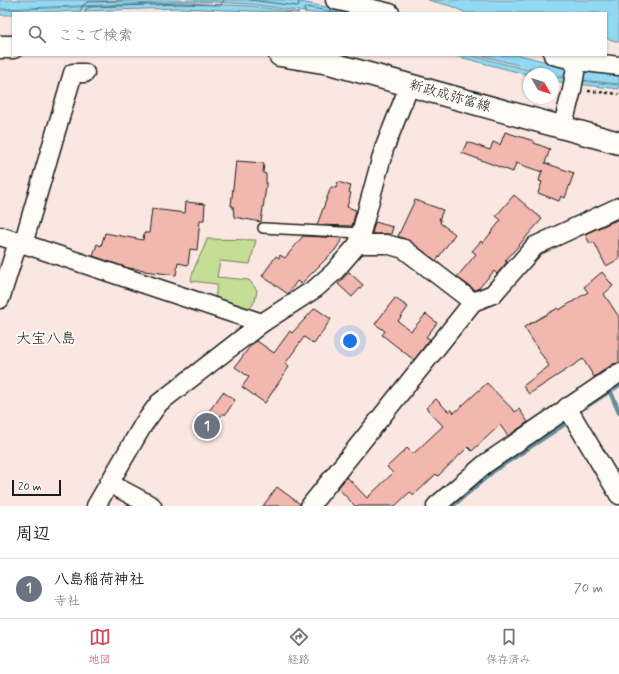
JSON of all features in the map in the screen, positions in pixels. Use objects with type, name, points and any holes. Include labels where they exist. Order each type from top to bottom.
[{"type":"main road","points":[[0,48],[12,47]]},
{"type":"main road","name":"新政成弥富線","points":[[285,56],[329,64],[410,84],[619,143]]},
{"type":"street","points":[[335,0],[386,12]]},
{"type":"street","points":[[556,56],[577,64],[619,66]]},
{"type":"street","points":[[562,128],[577,64]]},
{"type":"street","points":[[0,299],[20,243],[73,73],[85,73]]},
{"type":"street","points":[[96,506],[143,425],[159,403],[262,323],[316,288],[334,272],[360,239],[384,149],[410,84]]},
{"type":"street","points":[[310,506],[473,302],[493,294],[535,246],[619,207]]},
{"type":"street","points":[[0,236],[262,323]]},
{"type":"street","points":[[360,239],[404,248],[473,302]]},
{"type":"street","points":[[436,506],[485,464],[619,373]]},
{"type":"street","points":[[567,407],[619,495]]},
{"type":"street","points":[[109,484],[152,506]]},
{"type":"lane","points":[[262,228],[360,239]]},
{"type":"path","points":[[572,90],[619,94]]},
{"type":"green space","points":[[207,239],[256,240],[250,264],[220,261],[217,277],[249,280],[257,290],[255,301],[248,311],[215,299],[217,284],[191,281],[192,275]]},
{"type":"water","points":[[0,0],[290,0],[352,12],[305,12],[250,4],[213,2],[0,9]]},
{"type":"water","points":[[428,0],[619,0],[619,42],[607,38],[607,12],[464,12],[451,6]]},
{"type":"water","points":[[179,3],[250,6],[292,12],[179,8],[12,12],[12,15],[0,15],[0,10]]},
{"type":"water","points":[[456,56],[474,56],[523,69],[523,73]]},
{"type":"water","points":[[483,56],[524,56],[574,69],[619,73],[619,84],[571,79],[559,76],[559,68],[529,68]]},
{"type":"water","points":[[559,77],[619,85],[619,89],[559,82]]},
{"type":"building","points":[[505,132],[534,141],[534,143],[550,149],[545,163],[574,173],[565,198],[561,196],[559,201],[538,193],[542,182],[539,181],[542,172],[516,163],[513,172],[462,153],[467,142],[490,150],[493,142],[500,145]]},
{"type":"building","points":[[236,161],[264,163],[263,173],[266,174],[266,187],[261,222],[234,217],[233,206],[231,206]]},
{"type":"building","points":[[338,182],[351,186],[349,192],[351,193],[347,207],[356,210],[352,226],[317,225],[331,187],[336,188]]},
{"type":"building","points":[[514,195],[542,219],[505,261],[507,262],[497,274],[494,271],[479,288],[475,290],[457,277],[476,254],[472,251],[481,241],[483,243],[501,220],[496,216]]},
{"type":"building","points":[[415,200],[443,210],[439,220],[441,220],[440,223],[455,234],[436,261],[410,241],[398,236]]},
{"type":"building","points":[[186,202],[205,204],[204,220],[200,220],[197,250],[190,249],[188,265],[178,263],[176,275],[128,268],[93,256],[97,244],[101,246],[105,233],[143,240],[144,233],[149,233],[152,209],[185,213]]},
{"type":"building","points":[[619,219],[619,259],[606,266],[594,242],[590,244],[585,234]]},
{"type":"building","points":[[375,222],[393,227],[391,234],[372,234]]},
{"type":"building","points":[[303,236],[343,238],[335,250],[301,284],[297,281],[288,294],[262,276],[276,256],[279,258],[280,255],[285,258]]},
{"type":"building","points":[[349,272],[363,285],[352,297],[338,284]]},
{"type":"building","points":[[602,272],[613,286],[604,294],[619,317],[619,363],[613,364],[594,377],[583,359],[529,394],[523,386],[549,366],[524,327],[558,308],[559,310],[588,292],[584,287]]},
{"type":"building","points":[[395,298],[408,307],[398,321],[411,331],[426,314],[437,323],[426,337],[430,339],[414,360],[382,335],[385,331],[375,324]]},
{"type":"building","points":[[315,308],[331,319],[314,344],[304,337],[285,364],[289,367],[265,403],[242,387],[249,377],[235,367],[251,345],[257,341],[274,353],[290,331],[292,333]]},
{"type":"building","points":[[487,383],[515,412],[519,409],[528,422],[508,436],[500,425],[472,451],[468,447],[438,476],[436,474],[414,495],[410,492],[395,506],[355,506],[338,488],[347,477],[367,498],[393,473],[387,467],[407,448],[413,454],[443,426],[426,408],[436,399],[449,412],[451,409],[454,413]]},
{"type":"building","points":[[223,392],[235,400],[225,415],[223,413],[209,432],[199,425]]},
{"type":"building","points":[[277,487],[300,504],[300,506],[263,506]]},
{"type":"waterway","points":[[579,411],[619,385]]},
{"type":"waterway","points":[[610,391],[619,412]]},
{"type":"waterway","points":[[452,506],[493,471],[563,425]]},
{"type":"place","name":"八島稲荷神社","points":[[207,426]]},
{"type":"district","name":"大宝八島","points":[[46,339]]}]
